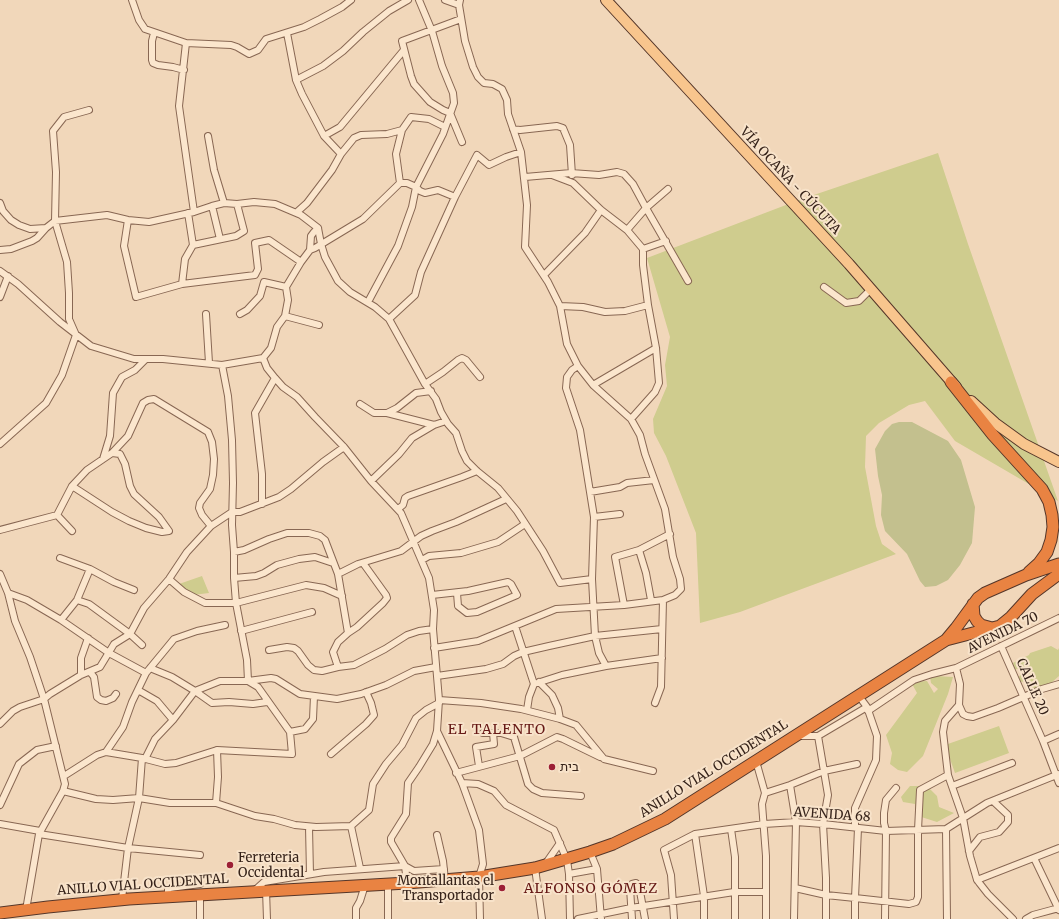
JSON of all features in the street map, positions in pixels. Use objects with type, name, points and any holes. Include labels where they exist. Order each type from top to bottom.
[{"type":"highway","points":[[951,382],[993,435],[1042,489],[1049,502],[1053,527],[1051,540],[1047,552],[1040,563],[1026,575]]},
{"type":"highway","name":"ANILLO VIAL OCCIDENTAL","points":[[946,640],[973,604],[985,593],[1026,575],[1059,564]]},
{"type":"highway","name":"ANILLO VIAL OCCIDENTAL","points":[[0,913],[122,899],[168,897],[200,889],[254,891],[407,883],[444,874],[479,877],[540,867],[567,860],[613,844],[665,819],[946,640],[992,628],[1005,623],[1032,594],[1059,574]]},
{"type":"highway","points":[[973,604],[973,610],[977,621],[981,625],[992,628]]},
{"type":"main road","name":"VÍA OCAÑA - CÚCUTA","points":[[606,0],[871,289],[951,382],[995,423],[1024,444],[1059,462]]},
{"type":"street","points":[[132,0],[138,20],[145,29],[186,43],[231,45],[249,54],[258,50],[266,39],[304,27],[342,7],[350,0]]},
{"type":"street","points":[[296,80],[323,66],[343,52],[363,32],[389,11],[408,0]]},
{"type":"street","points":[[368,302],[376,284],[398,246],[412,207],[416,187],[443,134],[454,103],[453,93],[442,66],[432,31],[419,0]]},
{"type":"street","points":[[434,648],[478,641],[556,609],[593,608],[652,600],[663,600],[675,595],[681,589],[680,579],[673,557],[665,509],[640,435],[631,419],[593,385],[578,366],[567,344],[560,306],[544,275],[525,247],[527,205],[525,177],[521,152],[508,114],[507,100],[502,89],[493,84],[484,83],[478,77],[465,41],[459,3],[445,0]]},
{"type":"street","points":[[461,19],[402,41],[414,84],[430,102],[450,113],[462,142]]},
{"type":"street","points":[[154,33],[152,41],[153,63],[184,70]]},
{"type":"street","points":[[287,33],[296,80],[302,94],[324,136],[341,154]]},
{"type":"street","points":[[182,284],[185,259],[193,245],[191,213],[179,106],[186,43]]},
{"type":"street","points":[[324,136],[340,128],[404,50]]},
{"type":"street","points":[[0,444],[46,402],[62,375],[76,335],[69,319],[67,262],[55,222],[56,172],[53,131],[64,117],[89,110]]},
{"type":"street","points":[[400,183],[396,154],[402,130],[411,117],[429,119],[445,127]]},
{"type":"street","points":[[513,129],[520,130],[557,126],[563,128],[570,145],[571,173],[573,182]]},
{"type":"street","points":[[297,212],[307,204],[332,170],[341,154],[354,138],[361,135],[387,134],[402,130]]},
{"type":"street","points":[[208,136],[214,170],[224,203]]},
{"type":"street","points":[[389,319],[415,295],[421,272],[455,197],[477,155],[489,165],[521,152]]},
{"type":"street","points":[[525,177],[571,173],[599,175],[617,172],[624,174],[633,184],[688,281]]},
{"type":"street","points":[[552,175],[573,182],[601,210],[627,230],[643,249],[643,265],[648,305],[656,348],[659,383],[655,392],[631,419]]},
{"type":"street","points":[[0,271],[28,292],[76,335],[91,346],[134,359],[162,359],[222,365],[263,358],[271,348],[277,327],[285,316],[288,300],[286,287],[310,250],[363,219],[400,183],[407,183],[426,193],[438,190],[455,197]]},
{"type":"street","points":[[627,230],[646,208],[668,189]]},
{"type":"street","points":[[0,250],[11,249],[37,238],[46,228],[55,222],[107,215],[128,220],[148,222],[191,213],[224,203],[237,204],[254,202],[275,204],[297,212],[318,228],[325,258],[338,281],[350,292],[368,302],[389,319],[425,384],[431,391],[446,421],[456,433],[467,461],[498,488],[517,511],[543,551],[560,583],[592,579]]},
{"type":"street","points":[[0,204],[3,211],[11,220],[19,225],[30,229],[46,228]]},
{"type":"street","points":[[193,245],[236,236],[244,231],[237,204]]},
{"type":"street","points":[[212,206],[220,239]]},
{"type":"street","points":[[544,275],[585,233],[601,210]]},
{"type":"street","points":[[128,220],[124,246],[136,297],[182,284],[255,276],[264,282],[286,287]]},
{"type":"street","points":[[310,250],[311,236],[318,228]]},
{"type":"street","points":[[255,276],[258,268],[255,243],[269,240],[301,262]]},
{"type":"street","points":[[643,249],[666,241]]},
{"type":"street","points":[[0,297],[8,276]]},
{"type":"street","points":[[240,314],[247,310],[260,296],[264,282]]},
{"type":"street","points":[[824,287],[846,303],[859,300],[871,289]]},
{"type":"street","points":[[560,306],[583,307],[605,312],[625,311],[648,305]]},
{"type":"street","points":[[206,314],[209,363]]},
{"type":"street","points":[[285,316],[319,325]]},
{"type":"street","points":[[593,385],[656,348]]},
{"type":"street","points":[[263,358],[267,368],[283,387],[297,397],[344,447],[371,481],[398,509],[430,578],[434,610],[434,648],[439,702],[437,731],[420,767],[408,783],[406,814],[390,838],[405,866],[407,883]]},
{"type":"street","points":[[425,384],[462,358],[480,377]]},
{"type":"street","points":[[103,459],[110,436],[113,393],[122,377],[135,370],[145,360]]},
{"type":"street","points":[[222,365],[228,396],[232,440],[234,483],[232,525],[236,603],[247,660],[248,681]]},
{"type":"street","points":[[578,366],[572,370],[567,377],[566,388],[580,430],[594,517],[592,579],[595,636],[599,653],[606,666]]},
{"type":"street","points":[[262,504],[262,474],[255,413],[275,378]]},
{"type":"street","points":[[387,413],[397,408],[416,393],[431,391]]},
{"type":"street","points":[[0,530],[57,515],[72,486],[87,470],[112,453],[128,436],[143,403],[154,399],[208,432],[213,448],[213,475],[210,489],[198,508],[211,526]]},
{"type":"street","points":[[360,404],[374,412],[387,413],[434,425]]},
{"type":"street","points":[[371,481],[399,454],[412,438],[434,425],[446,421]]},
{"type":"street","points":[[0,724],[13,711],[44,699],[82,675],[100,668],[114,644],[130,634],[144,608],[169,579],[186,552],[211,526],[232,512],[240,512],[279,497],[344,447]]},
{"type":"street","points":[[72,486],[112,512],[130,521],[146,528],[162,532],[169,530],[159,517],[134,494],[130,486],[125,464],[120,454],[112,453]]},
{"type":"street","points":[[398,509],[403,505],[405,498],[408,496],[477,471]]},
{"type":"street","points":[[590,492],[620,487],[627,483],[654,480]]},
{"type":"street","points":[[338,574],[363,563],[401,551],[432,531],[456,522],[506,499]]},
{"type":"street","points":[[594,517],[620,514]]},
{"type":"street","points":[[57,515],[72,531]]},
{"type":"street","points":[[422,560],[429,556],[460,553],[498,542],[525,524]]},
{"type":"street","points":[[234,552],[244,550],[287,533],[303,532],[320,536],[324,540],[338,574],[348,633]]},
{"type":"street","points":[[624,605],[614,558],[639,550],[670,534]]},
{"type":"street","points":[[639,550],[652,600]]},
{"type":"street","points":[[234,578],[256,576],[277,565],[299,559],[315,557],[334,563]]},
{"type":"street","points":[[60,558],[134,590]]},
{"type":"street","points":[[338,667],[333,652],[338,642],[357,627],[387,598],[363,563]]},
{"type":"street","points":[[61,620],[77,600],[90,570]]},
{"type":"street","points":[[0,574],[8,593],[15,621],[30,657],[44,699],[65,784],[63,791],[40,832],[26,910]]},
{"type":"street","points":[[169,579],[184,592],[205,603],[236,603],[306,585],[324,588],[342,596]]},
{"type":"street","points":[[432,595],[457,593],[508,582],[511,584],[517,595],[477,612],[467,613],[458,606],[457,593]]},
{"type":"street","points":[[8,593],[27,600],[61,620],[110,653],[148,671],[172,677],[212,703],[229,702],[253,704],[267,702]]},
{"type":"street","points":[[77,600],[89,604],[130,634],[142,645]]},
{"type":"street","points":[[655,703],[661,687],[663,600]]},
{"type":"street","points":[[241,631],[312,612]]},
{"type":"street","name":"AVENIDA 70","points":[[818,736],[867,709],[914,680],[956,668],[1059,618]]},
{"type":"street","points":[[106,752],[123,727],[132,702],[148,671],[174,639],[197,631],[225,625]]},
{"type":"street","points":[[515,626],[523,652],[536,683],[552,695],[558,708],[560,719]]},
{"type":"street","points":[[269,650],[287,647],[294,648],[314,670],[322,671],[354,665],[372,657],[407,635],[433,629]]},
{"type":"street","points":[[437,676],[486,669],[503,664],[514,656],[523,652],[595,636],[662,629]]},
{"type":"street","points":[[82,675],[81,658],[88,638]]},
{"type":"street","name":"CALLE 20","points":[[1001,646],[1057,774],[1059,783]]},
{"type":"street","points":[[527,710],[529,697],[536,683],[562,675],[606,666],[662,658]]},
{"type":"street","points":[[122,899],[128,848],[139,798],[143,759],[156,739],[173,720],[195,691],[220,681],[248,681],[271,678],[276,679],[300,694],[337,699],[366,692],[386,685],[414,671],[436,667]]},
{"type":"street","points":[[956,668],[960,684],[959,705],[963,714],[973,717],[1042,689],[1059,684]]},
{"type":"street","points":[[90,672],[94,677],[97,697],[106,701],[113,698],[116,694]]},
{"type":"street","points":[[64,776],[97,755],[106,752],[165,764],[176,763],[217,750],[292,754],[290,732],[267,702],[258,687],[248,681]]},
{"type":"street","points":[[138,690],[157,701],[173,720]]},
{"type":"street","points":[[331,754],[366,724],[374,715],[366,692]]},
{"type":"street","points":[[855,919],[857,827],[855,808],[876,760],[877,736],[867,709],[858,695]]},
{"type":"street","points":[[290,732],[305,729],[314,719],[314,696]]},
{"type":"street","points":[[63,791],[96,799],[113,800],[139,798],[170,803],[216,803],[255,816],[274,819],[295,825],[309,827],[351,826],[369,810],[373,784],[386,764],[402,745],[416,718],[439,702],[481,703],[527,710],[560,719],[576,725],[604,759]]},
{"type":"street","points":[[959,705],[945,722],[942,732],[948,775],[963,818],[969,851],[977,880],[988,894],[1013,919]]},
{"type":"street","points":[[437,731],[462,784],[479,830],[483,864],[479,877],[480,919]]},
{"type":"street","points":[[483,733],[502,733],[514,736],[528,784],[533,789],[542,793],[581,796]]},
{"type":"street","points":[[479,766],[476,747],[494,744],[493,733]]},
{"type":"street","points":[[1043,741],[1059,734]]},
{"type":"street","points":[[796,736],[818,736],[828,795],[823,824],[826,919]]},
{"type":"street","points":[[456,773],[520,756],[557,737],[604,759],[653,771]]},
{"type":"street","points":[[0,805],[19,764],[37,750],[56,746]]},
{"type":"street","points":[[216,803],[218,777],[217,750]]},
{"type":"street","points":[[756,761],[765,793],[762,804],[766,856],[766,919]]},
{"type":"street","points":[[952,786],[1012,763]]},
{"type":"street","points":[[765,793],[790,785],[824,771],[857,764]]},
{"type":"street","points":[[947,919],[946,829],[973,811],[993,801],[1057,774]]},
{"type":"street","points":[[795,888],[826,895],[909,904],[916,902],[918,897],[918,830],[920,790],[948,775]]},
{"type":"street","points":[[462,784],[478,784],[494,791],[506,804],[554,830],[567,860],[569,874],[570,919]]},
{"type":"street","points":[[790,785],[796,822],[794,919]]},
{"type":"street","points":[[885,919],[886,831],[884,818],[886,800],[896,788]]},
{"type":"street","points":[[969,851],[980,837],[999,832],[1008,822],[1008,815],[993,801]]},
{"type":"street","name":"AVENIDA 68","points":[[674,919],[674,901],[671,875],[664,850],[695,834],[764,824],[796,822],[886,831],[946,829]]},
{"type":"street","points":[[0,824],[128,848],[200,855]]},
{"type":"street","points":[[351,826],[360,868]]},
{"type":"street","points":[[309,827],[310,874]]},
{"type":"street","points":[[731,829],[735,857],[735,919]]},
{"type":"street","points":[[695,834],[704,896],[704,919]]},
{"type":"street","points":[[254,891],[264,882],[310,874],[360,868],[405,866],[414,871],[444,874],[436,835]]},
{"type":"street","points":[[542,919],[540,867],[560,843]]},
{"type":"street","points":[[977,880],[1059,848]]},
{"type":"street","points":[[590,852],[597,869],[601,916]]},
{"type":"street","points":[[1026,919],[1033,915],[1059,909],[1034,858]]},
{"type":"street","points":[[569,874],[597,869]]},
{"type":"street","points":[[632,919],[630,888],[632,884],[636,883],[640,886],[645,919]]},
{"type":"street","points":[[388,884],[388,919]]},
{"type":"street","points":[[356,919],[356,908],[365,885]]},
{"type":"street","points":[[200,889],[200,919]]},
{"type":"street","points":[[266,890],[267,919]]},
{"type":"street","points":[[578,919],[601,916],[631,908],[704,896],[734,892],[765,892]]},
{"type":"shaded area","points":[[938,153],[968,244],[1058,501],[955,441],[925,401],[909,405],[879,423],[866,436],[865,467],[876,526],[882,544],[896,554],[740,612],[700,623],[696,533],[666,456],[654,433],[653,419],[667,386],[665,365],[670,337],[647,258],[799,200]]},
{"type":"shaded area","points":[[899,422],[912,422],[948,441],[961,460],[975,507],[972,543],[960,565],[948,580],[936,586],[925,587],[920,581],[907,554],[885,531],[881,515],[882,495],[875,449],[885,431],[892,424]]},
{"type":"shaded area","points":[[202,576],[209,593],[193,595],[179,584]]},
{"type":"shaded area","points":[[1051,646],[1058,650],[1059,648],[1059,676],[1050,684],[1033,690],[1030,681],[1019,682],[1018,678],[1022,673],[1020,668],[1014,670],[1013,663],[1029,655],[1030,653]]},
{"type":"shaded area","points":[[930,677],[953,677],[948,694],[923,756],[907,772],[898,770],[890,764],[892,753],[886,735],[917,693],[911,682],[927,681],[934,693],[938,689],[931,683]]},
{"type":"shaded area","points":[[999,726],[1009,753],[955,773],[945,745]]},
{"type":"shaded area","points":[[910,786],[927,786],[937,796],[939,807],[954,813],[937,822],[915,815],[915,804],[903,802],[901,797]]},
{"type":"place","name":"בית","points":[[552,767]]},
{"type":"place","name":"Ferreteria Occidental","points":[[230,865]]},
{"type":"place","name":"Montallantas el Transportador","points":[[502,888]]},
{"type":"district","name":"EL TALENTO","points":[[497,730]]},
{"type":"district","name":"ALFONSO GÓMEZ","points":[[591,889]]}]
